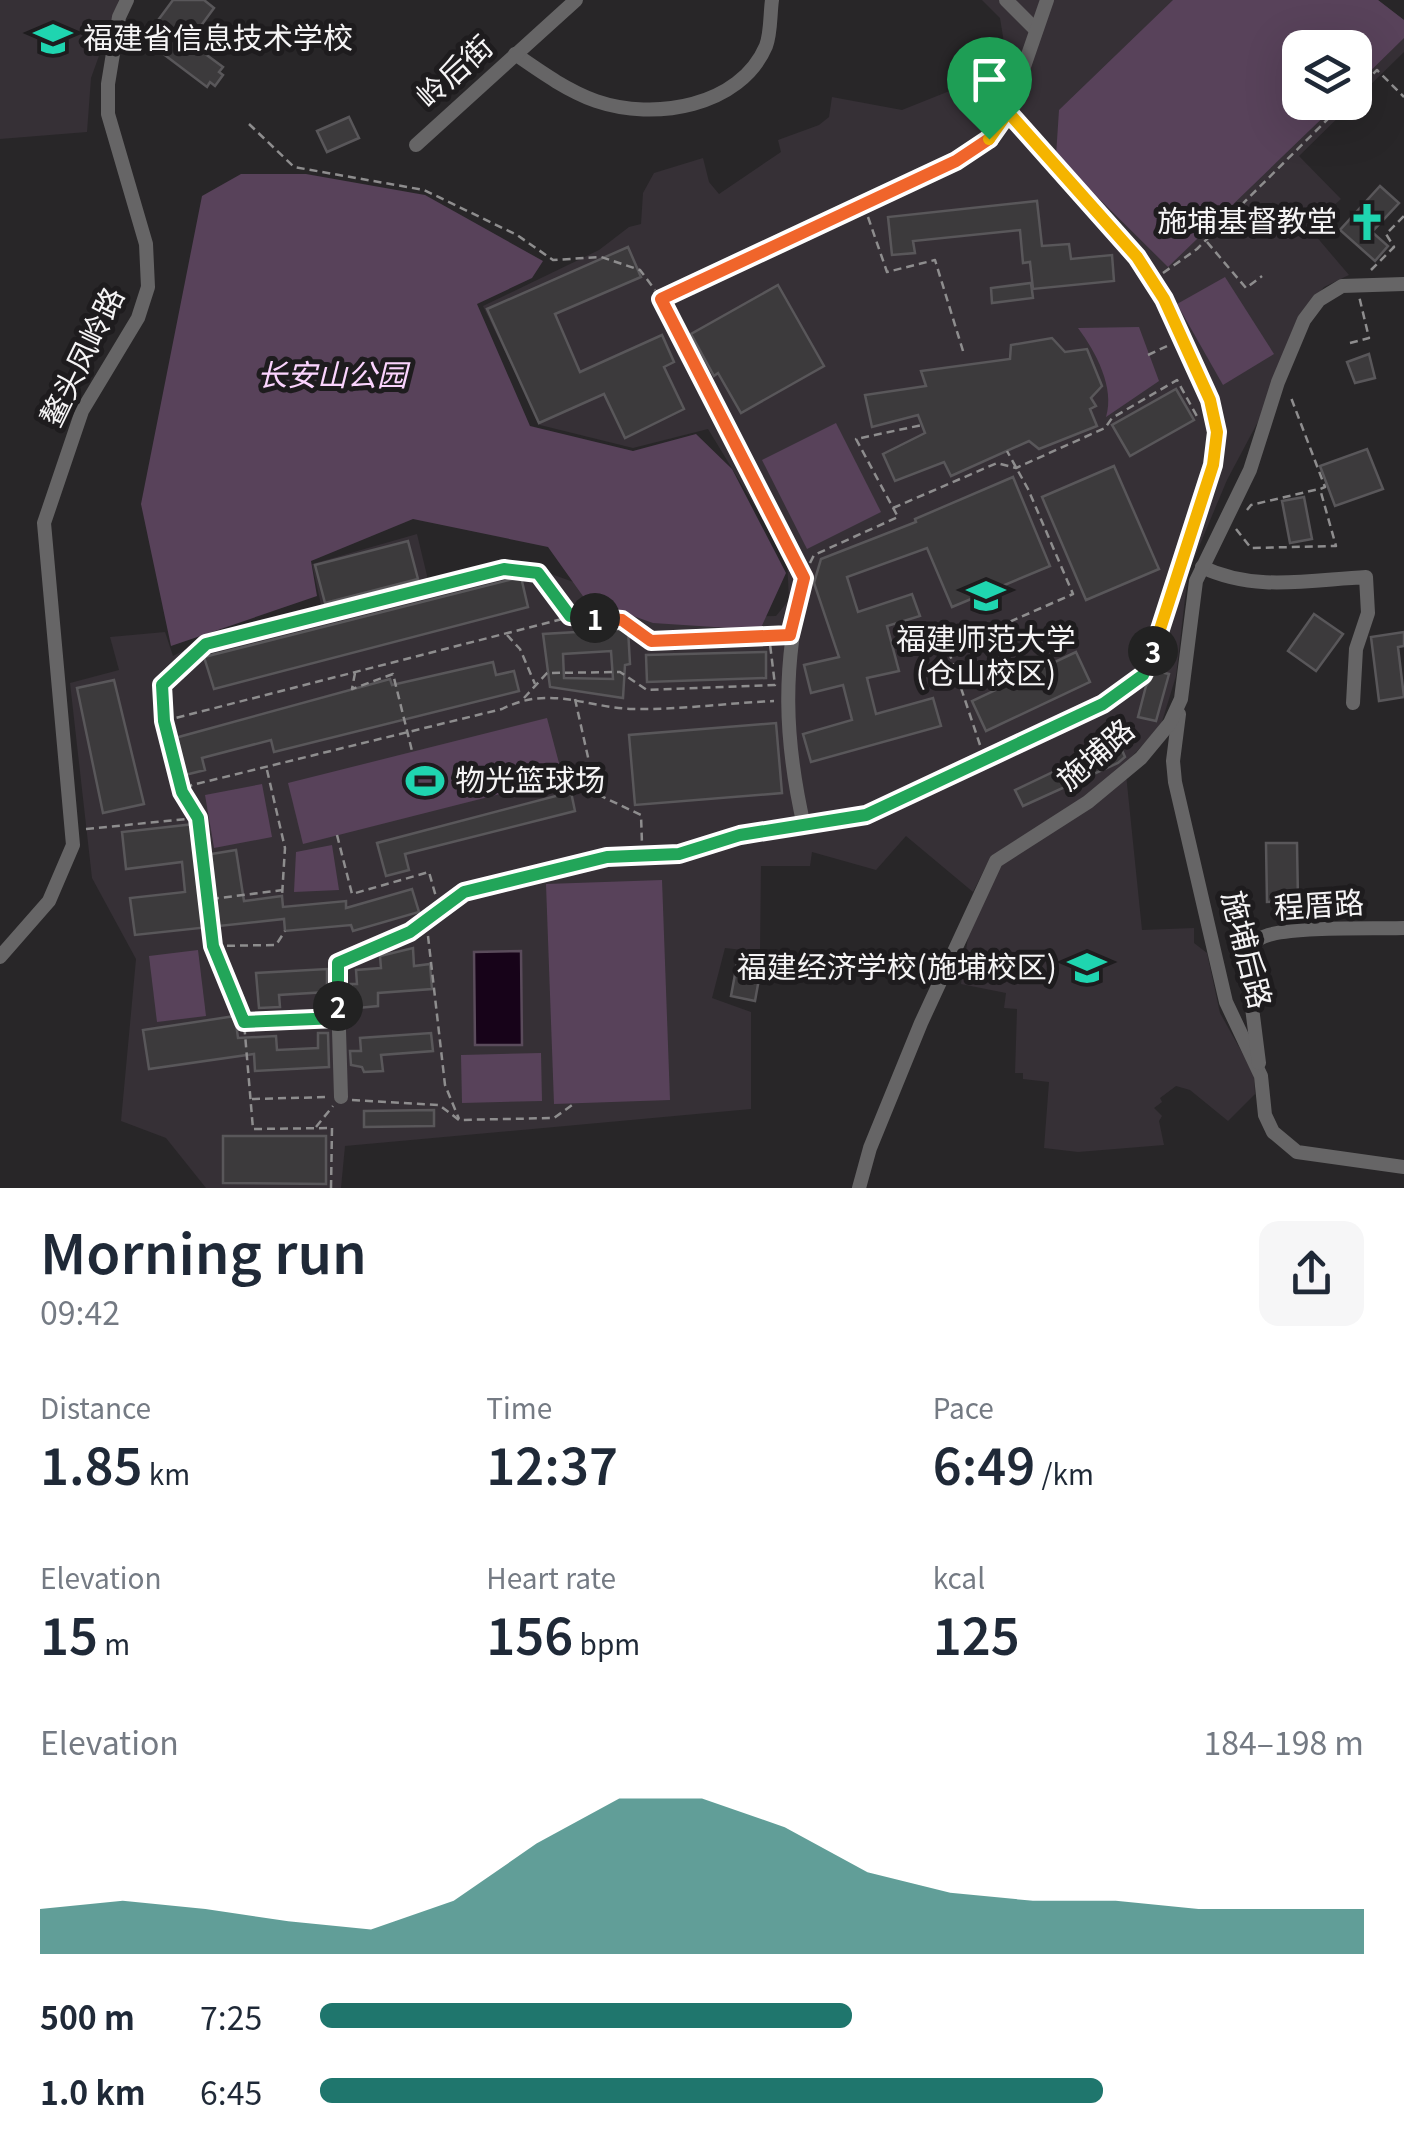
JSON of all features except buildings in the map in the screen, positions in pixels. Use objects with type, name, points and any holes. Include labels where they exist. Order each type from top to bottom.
[{"type":"street","name":"鳌头凤岭路","points":[[0,957],[35,920],[54,892],[71,853],[74,830],[42,531],[82,411],[138,318],[148,286],[146,244],[108,106],[119,17],[127,0]]},
{"type":"street","name":"岭后街","points":[[416,144],[576,0]]},
{"type":"street","points":[[515,54],[561,85],[599,102],[642,109],[694,105],[741,84],[767,45],[772,0]]},
{"type":"street","points":[[1006,0],[1036,30]]},
{"type":"street","points":[[804,826],[785,700],[790,635],[804,578],[661,299],[864,206],[969,154],[989,139],[1008,112],[1047,0]]},
{"type":"street","points":[[341,1097],[338,963],[410,932],[464,892],[607,857],[679,854],[740,835],[866,815],[1103,704],[1136,682],[1148,668],[1216,450],[1217,432],[1210,400],[1153,280],[1123,238],[1008,112]]},
{"type":"street","name":"施埔路","points":[[859,1188],[870,1148],[921,1023],[996,862],[1088,802],[1141,758],[1170,723],[1181,699],[1192,596],[1254,459],[1281,376],[1299,330],[1314,305],[1335,289],[1356,284],[1379,288],[1404,284]]},
{"type":"street","points":[[1202,567],[1251,584],[1366,578],[1368,614],[1356,649],[1353,703]]},
{"type":"street","name":"施埔后路","points":[[1181,699],[1173,761],[1175,782],[1226,1002],[1261,1076],[1268,1123],[1279,1139],[1296,1152],[1404,1166]]},
{"type":"street","name":"程厝路","points":[[1261,1076],[1248,977],[1253,946],[1264,936],[1279,932],[1404,928]]},
{"type":"path","points":[[1372,75],[1377,70],[1404,98]]},
{"type":"path","points":[[1153,280],[1206,240],[1326,120]]},
{"type":"path","points":[[250,124],[294,166],[424,190],[517,235],[553,260],[601,258],[640,270],[661,299]]},
{"type":"path","points":[[864,206],[887,272],[935,260],[963,351]]},
{"type":"path","points":[[1350,343],[1369,338],[1356,284],[1394,247],[1386,234],[1404,216]]},
{"type":"path","points":[[1206,240],[1246,288],[1262,276]]},
{"type":"path","points":[[1148,354],[1182,340]]},
{"type":"path","points":[[1229,515],[1242,516],[1251,505],[1325,488],[1281,376]]},
{"type":"path","points":[[893,508],[997,463],[1016,468],[1105,428],[1112,418],[1177,380],[1198,419]]},
{"type":"path","points":[[804,578],[814,555],[898,517],[856,439],[922,425]]},
{"type":"path","points":[[985,761],[948,648],[1074,594],[1007,451]]},
{"type":"path","points":[[1229,515],[1252,548],[1336,546],[1320,489]]},
{"type":"path","points":[[330,1188],[332,1128],[253,1129],[244,1022],[213,946],[198,818],[182,792],[164,721],[162,685],[206,644],[504,569],[538,573],[570,616]]},
{"type":"path","points":[[164,721],[570,616],[622,620],[651,641],[790,635]]},
{"type":"path","points":[[506,634],[520,649],[536,685]]},
{"type":"path","points":[[182,792],[192,785],[502,710],[523,699],[547,673],[620,672],[647,690],[775,685],[768,636]]},
{"type":"path","points":[[355,671],[352,689],[394,674],[412,752]]},
{"type":"path","points":[[523,699],[575,698],[630,709],[785,700]]},
{"type":"path","points":[[575,698],[596,793]]},
{"type":"path","points":[[266,767],[285,848],[282,896]]},
{"type":"path","points":[[563,778],[641,815],[642,856]]},
{"type":"path","points":[[74,830],[198,818]]},
{"type":"path","points":[[337,835],[352,894],[429,872],[439,908]]},
{"type":"path","points":[[210,899],[283,890]]},
{"type":"path","points":[[426,919],[445,1085],[460,1120]]},
{"type":"path","points":[[213,946],[276,946],[285,931]]},
{"type":"path","points":[[244,1022],[338,1018]]},
{"type":"path","points":[[315,1128],[341,1097]]},
{"type":"path","points":[[250,1099],[341,1097],[361,1102],[439,1105],[460,1120],[554,1118],[575,1104]]},
{"type":"shaded area","name":"福建省信息技术学校","points":[[0,0],[119,0],[91,78],[87,132],[0,139]]},
{"type":"shaded area","name":"福建师范大学 (仓山校区)","points":[[982,0],[1378,0],[1404,20],[1404,52],[1372,83],[1372,30],[1282,30],[1282,120],[1336,120],[1299,156],[1341,199],[1309,228],[1349,275],[1324,287],[1298,319],[1261,416],[1227,480],[1188,573],[1176,676],[1161,725],[1125,764],[1086,796],[991,856],[973,892],[906,836],[876,870],[812,852],[810,866],[761,866],[760,952],[725,948],[712,998],[751,1012],[751,1109],[345,1146],[341,1188],[206,1188],[166,1138],[121,1121],[136,959],[92,878],[70,683],[119,670],[110,637],[165,632],[173,656],[205,640],[322,609],[312,564],[417,534],[429,584],[512,560],[674,618],[776,616],[789,600],[787,559],[708,429],[633,448],[540,425],[483,306],[599,250],[629,227],[641,224],[643,193],[654,173],[703,158],[709,182],[719,194],[781,152],[778,140],[819,125],[829,117],[832,97],[902,110],[967,84],[1005,49],[1000,18]]},
{"type":"shaded area","name":"福建经济学校(施埔校区)","points":[[1126,774],[1142,930],[1194,928],[1194,943],[1207,953],[1220,1013],[1254,1074],[1255,1094],[1228,1121],[1190,1090],[1176,1086],[1154,1108],[1162,1116],[1159,1121],[1164,1145],[1078,1152],[1044,1148],[1049,1082],[1023,1079],[1023,1073],[1015,1073],[1017,1009],[1004,1008],[1006,993],[961,984],[970,924],[995,868]]},
{"type":"shaded area","points":[[521,951],[522,1045],[475,1045],[474,952]]},
{"type":"green space","points":[[1173,0],[1378,0],[1404,20],[1404,38],[1372,69],[1372,30],[1282,30],[1282,120],[1320,120],[1168,267],[1056,156],[1059,110]]},
{"type":"green space","name":"长安山公园","points":[[241,174],[306,174],[425,195],[543,261],[532,278],[477,304],[530,426],[633,451],[696,434],[732,469],[786,573],[760,630],[653,623],[585,599],[548,547],[413,519],[311,561],[317,596],[171,646],[141,504],[202,196]]},
{"type":"green space","points":[[1225,277],[1274,354],[1223,385],[1177,304]]},
{"type":"green space","points":[[1139,327],[1159,381],[1106,417],[1106,382],[1078,328]]},
{"type":"green space","points":[[836,423],[881,512],[807,549],[762,460]]},
{"type":"green space","name":"物光篮球场","points":[[547,718],[563,778],[303,844],[288,783]]},
{"type":"green space","points":[[262,784],[272,837],[214,848],[205,795]]},
{"type":"green space","points":[[332,845],[339,890],[294,892],[296,852]]},
{"type":"green space","points":[[662,880],[670,1100],[554,1104],[546,884]]},
{"type":"green space","points":[[198,950],[206,1016],[157,1022],[149,956]]},
{"type":"green space","points":[[541,1053],[542,1101],[462,1103],[461,1055]]},
{"type":"place","name":"福建省信息技术学校","points":[[53,39]]},
{"type":"place","name":"施埔基督教堂","points":[[1367,222]]},
{"type":"place","name":"福建师范大学 (仓山校区)","points":[[986,596]]},
{"type":"place","name":"物光篮球场","points":[[425,781]]},
{"type":"place","name":"福建经济学校(施埔校区)","points":[[1087,968]]},
{"type":"route","points":[[1008,112],[1123,238],[1164,299],[1210,400],[1217,432],[1210,479],[1143,675],[1103,704],[866,815],[740,835],[679,854],[607,857],[464,892],[410,932],[338,963],[338,1018],[244,1022],[213,946],[198,818],[182,792],[164,721],[162,685],[206,644],[504,569],[538,573],[570,616],[622,620],[651,641],[790,635],[804,578],[661,299],[864,206],[956,161],[989,139],[1008,112]]}]
